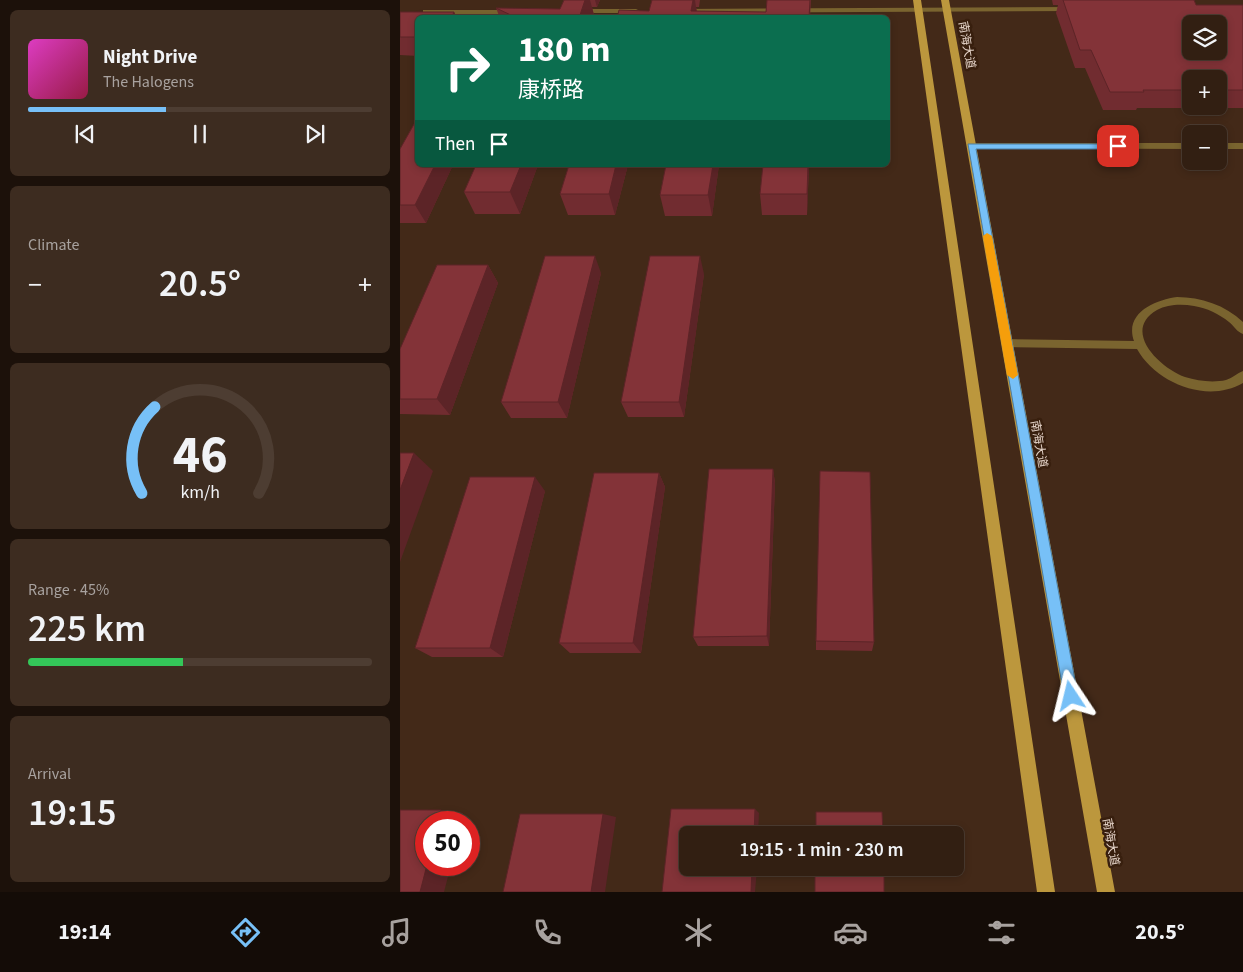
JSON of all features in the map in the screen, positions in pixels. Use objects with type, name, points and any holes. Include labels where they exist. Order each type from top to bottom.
[{"type":"main road","points":[[918,5],[1046,892]]},
{"type":"main road","name":"南海大道","points":[[946,5],[1106,892]]},
{"type":"street","points":[[673,11],[918,5],[1085,9]]},
{"type":"street","points":[[574,11],[643,11]]},
{"type":"street","points":[[417,12],[525,12]]},
{"type":"street","points":[[971,146],[1182,146]]},
{"type":"street","points":[[1227,146],[1243,146]]},
{"type":"street","points":[[1243,330],[1225,314],[1206,305],[1186,301],[1167,302],[1152,307],[1141,317],[1137,330],[1140,345],[1150,360],[1165,373],[1184,382],[1204,386],[1224,386],[1240,380],[1243,376]]},
{"type":"street","points":[[1007,343],[1140,345]]},
{"type":"building","points":[[564,0],[585,0],[580,15],[511,15],[496,8],[560,9]]},
{"type":"building","points":[[652,0],[693,0],[691,11],[766,12],[767,0],[810,0],[809,15],[618,15],[619,10],[649,11]]},
{"type":"building","points":[[1063,0],[1194,0],[1196,5],[1243,5],[1243,90],[1227,90],[1227,70],[1182,70],[1182,90],[1110,92],[1091,50],[1080,50]]},
{"type":"building","points":[[400,12],[454,12],[452,15],[415,15],[415,37],[400,37]]},
{"type":"building","points":[[415,122],[415,167],[434,167],[415,205],[400,205],[400,149]]},
{"type":"building","points":[[475,167],[520,167],[510,192],[464,192]]},
{"type":"building","points":[[568,167],[616,167],[609,194],[560,194]]},
{"type":"building","points":[[666,167],[713,167],[708,195],[660,195]]},
{"type":"building","points":[[763,167],[808,167],[807,194],[760,194]]},
{"type":"building","points":[[545,256],[595,256],[558,402],[501,402]]},
{"type":"building","points":[[650,256],[700,256],[679,402],[621,402]]},
{"type":"building","points":[[437,265],[488,265],[437,399],[400,399],[400,349]]},
{"type":"building","points":[[400,453],[414,453],[400,490]]},
{"type":"building","points":[[709,469],[773,469],[767,636],[693,637]]},
{"type":"building","points":[[820,471],[870,472],[874,642],[816,641]]},
{"type":"building","points":[[594,473],[659,473],[633,643],[559,643]]},
{"type":"building","points":[[470,477],[535,477],[490,648],[415,648]]},
{"type":"building","points":[[671,809],[755,809],[754,826],[679,826],[679,876],[752,876],[751,892],[662,892]]},
{"type":"building","points":[[400,810],[441,810],[415,811],[415,876],[424,876],[420,892],[400,892]]},
{"type":"building","points":[[816,812],[882,812],[883,826],[816,826]]},
{"type":"building","points":[[520,814],[603,814],[591,892],[503,892]]},
{"type":"building","points":[[815,876],[884,876],[884,892],[815,892]]},
{"type":"slow traffic","points":[[987,236],[1013,375]]},
{"type":"route","points":[[1071,696],[971,146],[1118,146]]}]
